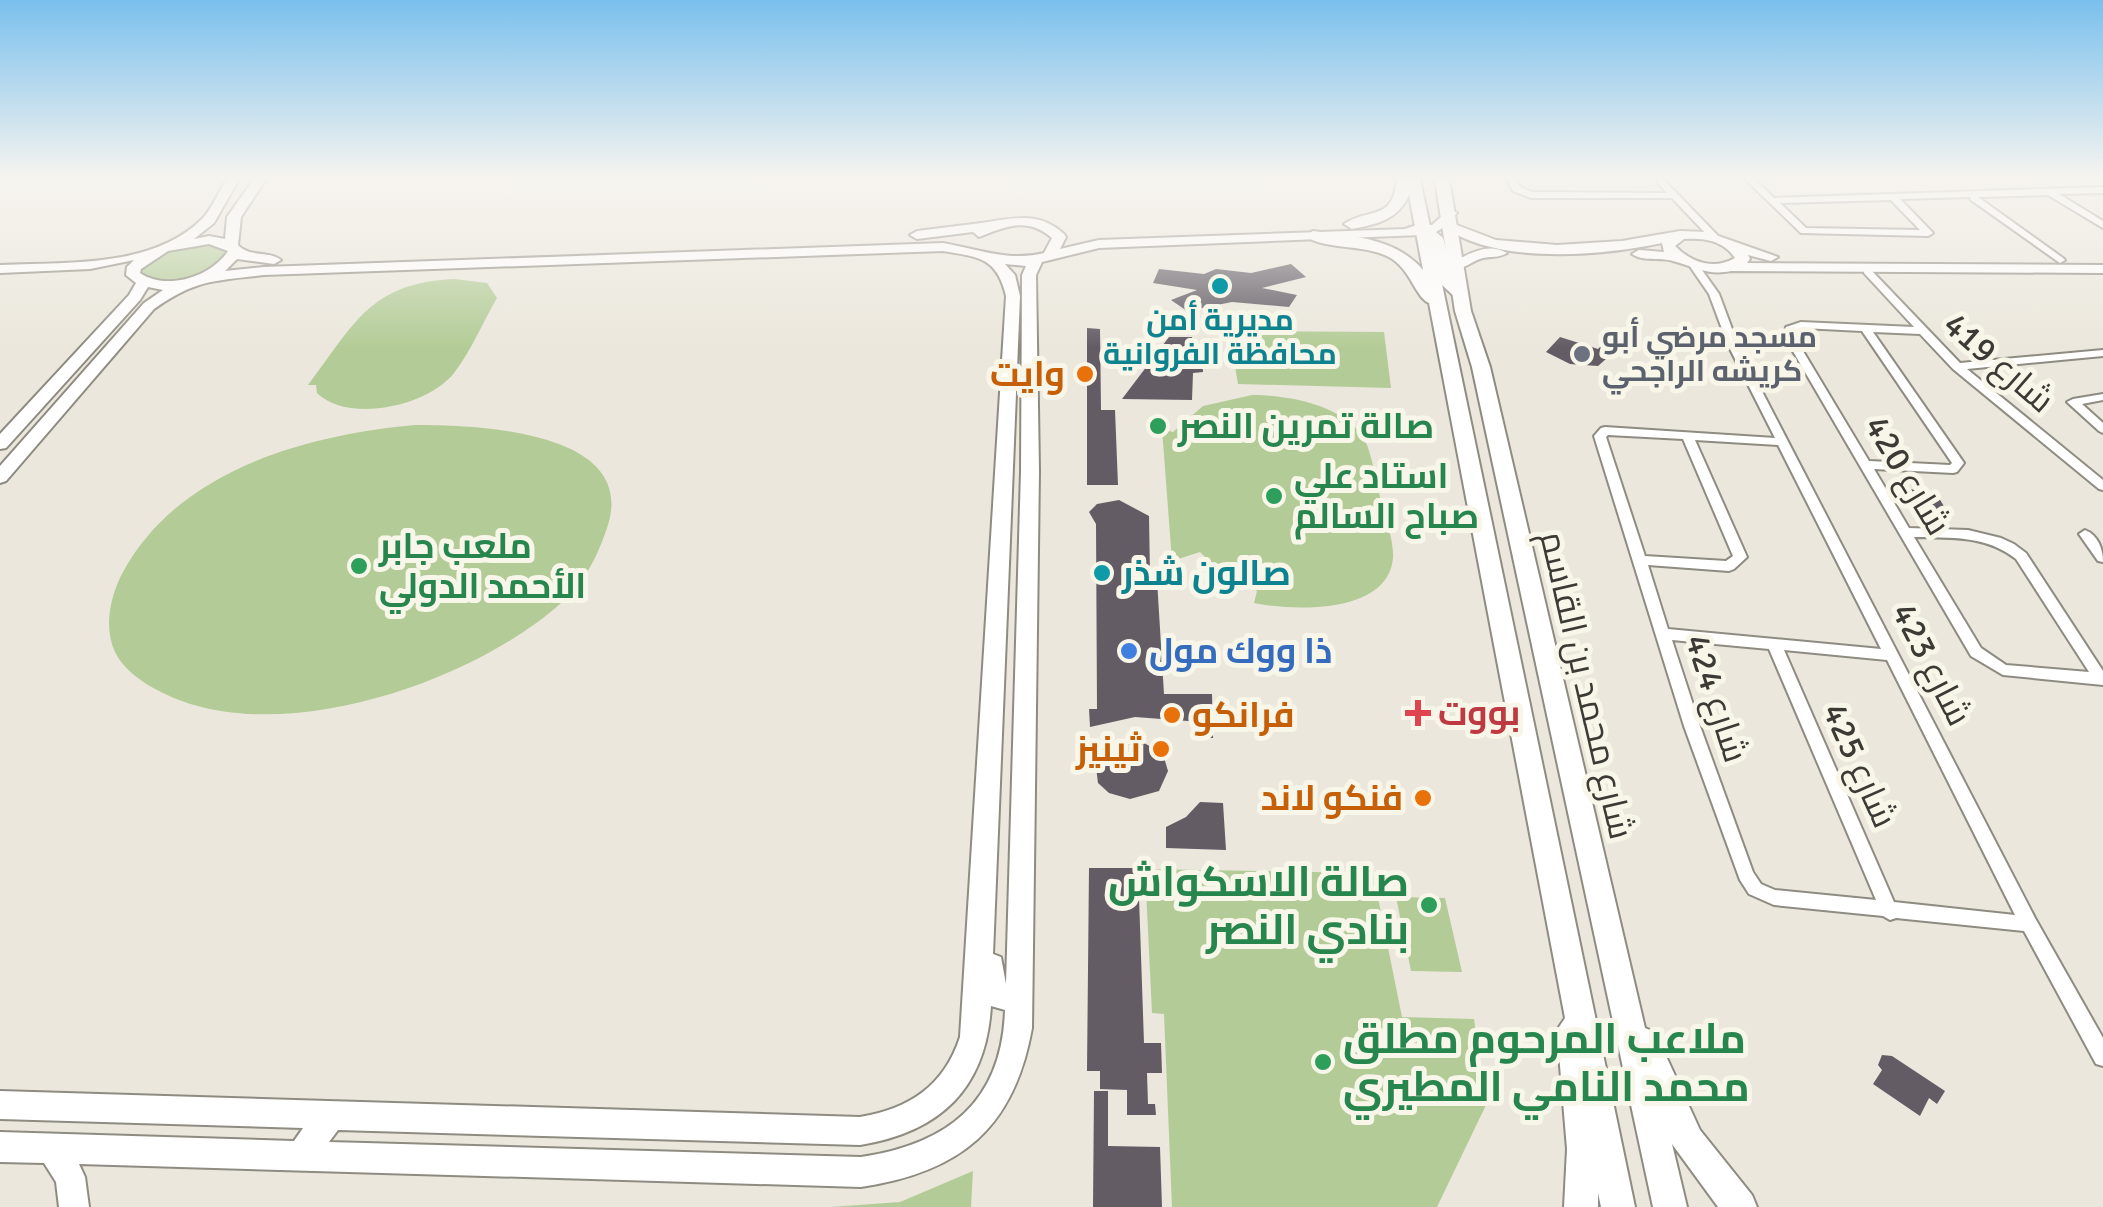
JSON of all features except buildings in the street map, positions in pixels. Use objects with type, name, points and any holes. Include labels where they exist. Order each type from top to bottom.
[{"type":"main road","name":"شارع محمد بن القاسم","points":[[1425,235],[1618,1207]]},
{"type":"main road","name":"شارع محمد بن القاسم","points":[[1452,235],[1461,295],[1670,1207]]},
{"type":"main road","points":[[1313,236],[1362,243],[1399,257],[1416,270],[1440,310]]},
{"type":"main road","points":[[1573,967],[1572,1024],[1583,1149],[1581,1207]]},
{"type":"main road","points":[[1626,1009],[1688,1142],[1740,1207]]},
{"type":"street","points":[[0,269],[90,265],[153,252],[191,235]]},
{"type":"street","points":[[0,477],[149,306],[221,268],[233,248],[233,235]]},
{"type":"street","points":[[176,244],[209,240],[233,248],[243,257],[273,260],[895,235]]},
{"type":"street","points":[[0,1105],[860,1130],[900,1124],[950,1090],[970,1057],[976,1021],[1013,289],[1003,269],[986,256],[974,239],[979,235]]},
{"type":"street","points":[[0,1146],[888,1170],[940,1153],[982,1120],[1009,1076],[1019,997],[1028,569],[1029,275],[1059,238],[1056,235]]},
{"type":"street","points":[[0,281],[190,281],[264,272],[943,247],[986,256],[1044,257],[1099,244],[1325,235]]},
{"type":"street","points":[[1432,235],[1448,282],[1461,295]]},
{"type":"street","points":[[1463,235],[1489,248],[1676,257],[1694,265],[1726,268],[2103,269]]},
{"type":"street","points":[[2026,235],[2060,260]]},
{"type":"street","points":[[1455,267],[1489,248],[1605,246],[1681,236],[1714,237],[1739,250],[1780,259],[2103,260]]},
{"type":"street","points":[[1676,257],[1667,246],[1681,236]]},
{"type":"street","points":[[1714,294],[1726,268],[1743,260],[1739,250]]},
{"type":"street","points":[[0,444],[136,297],[138,279],[134,268],[153,252]]},
{"type":"street","name":"شارع 423","points":[[1694,265],[1714,294],[1733,345],[2028,924],[2103,1057]]},
{"type":"street","name":"شارع 419","points":[[1866,270],[1957,367],[2103,486]]},
{"type":"street","name":"شارع 420","points":[[1921,332],[1801,325],[1790,329],[1790,336],[1976,652],[2003,670],[2101,678]]},
{"type":"street","points":[[1867,330],[1958,463],[1953,469],[1938,472],[1868,465]]},
{"type":"street","points":[[1957,367],[2103,353]]},
{"type":"street","points":[[2103,397],[2073,402],[2103,429]]},
{"type":"street","name":"شارع 424","points":[[1783,442],[1601,432],[1692,726],[1755,889],[1774,898],[2028,924]]},
{"type":"street","points":[[1640,560],[1729,566],[1740,557],[1688,436]]},
{"type":"street","points":[[1908,532],[2007,542],[2101,678]]},
{"type":"street","points":[[2085,534],[2103,558]]},
{"type":"street","points":[[999,570],[1028,569]]},
{"type":"street","points":[[1666,634],[1893,655]]},
{"type":"street","name":"شارع 425","points":[[1774,643],[1890,912]]},
{"type":"street","points":[[984,856],[994,876],[991,988],[999,997],[1019,997]]},
{"type":"street","points":[[288,1114],[289,1153]]},
{"type":"street","points":[[289,1153],[330,1116]]},
{"type":"street","points":[[50,1148],[70,1177],[74,1207]]},
{"type":"green space","points":[[209,243],[224,249],[225,254],[197,274],[172,280],[141,270],[159,253]]},
{"type":"green space","points":[[454,279],[487,283],[497,298],[466,355],[442,385],[408,402],[368,409],[331,402],[317,393],[316,385],[308,385],[352,326],[383,298],[425,282]]},
{"type":"green space","points":[[1229,331],[1384,332],[1391,388],[1238,384]]},
{"type":"green space","points":[[1252,395],[1317,405],[1359,432],[1372,460],[1393,551],[1387,577],[1375,590],[1336,605],[1271,606],[1254,603],[1257,591],[1221,573],[1200,552],[1172,561],[1162,429],[1173,432],[1203,406]]},
{"type":"green space","name":"ملعب جابر الأحمد الدولي","points":[[415,425],[474,427],[545,439],[576,452],[600,470],[611,495],[607,528],[589,569],[560,604],[483,656],[436,678],[337,707],[286,714],[238,713],[194,705],[149,686],[121,662],[110,632],[115,590],[147,537],[177,507],[212,483],[290,449]]},
{"type":"green space","name":"ملاعب المرحوم مطلق محمد النامي المطيري","points":[[1145,869],[1373,873],[1402,1017],[1474,1019],[1486,1105],[1437,1207],[1172,1207],[1164,1014],[1152,1013]]},
{"type":"green space","points":[[1396,897],[1445,898],[1462,972],[1411,971]]},
{"type":"green space","points":[[973,1171],[971,1207],[831,1207],[900,1202]]},
{"type":"place","name":"مديرية أمن محافظة الفروانية","points":[[1220,286]]},
{"type":"place","name":"مسجد مرضي أبو كريشه الراجحي","points":[[1582,354]]},
{"type":"place","name":"وايت","points":[[1085,374]]},
{"type":"place","name":"صالة تمرين النصر","points":[[1158,426]]},
{"type":"place","name":"استاد علي صباح السالم","points":[[1274,496]]},
{"type":"place","name":"ملعب جابر الأحمد الدولي","points":[[359,566]]},
{"type":"place","name":"صالون شذر","points":[[1102,573]]},
{"type":"place","name":"ذا ووك مول","points":[[1129,651]]},
{"type":"place","name":"بووت","points":[[1418,713]]},
{"type":"place","name":"فرانكو","points":[[1172,715]]},
{"type":"place","name":"ثينيز","points":[[1161,749]]},
{"type":"place","name":"فنكو لاند","points":[[1423,798]]},
{"type":"place","name":"صالة الاسكواش بنادي النصر","points":[[1429,905]]},
{"type":"place","name":"ملاعب المرحوم مطلق محمد النامي المطيري","points":[[1323,1062]]}]
